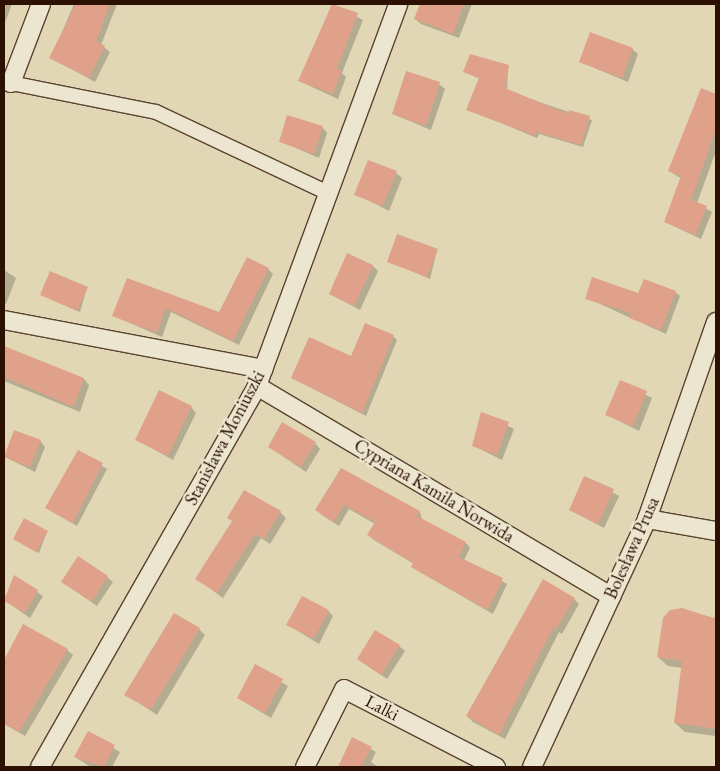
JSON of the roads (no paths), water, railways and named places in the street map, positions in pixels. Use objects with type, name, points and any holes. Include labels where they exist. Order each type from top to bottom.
[{"type":"street","points":[[41,4],[11,83],[156,112],[328,193]]},
{"type":"street","name":"Stanisława Moniuszki","points":[[40,767],[260,378],[398,4]]},
{"type":"street","name":"Cypriana Kamila Norwida","points":[[4,320],[260,378],[611,596]]},
{"type":"street","name":"Bolesława Prusa","points":[[532,767],[647,519],[716,322]]},
{"type":"street","points":[[647,519],[716,532]]},
{"type":"street","name":"Lalki","points":[[305,767],[344,690],[496,767]]}]
